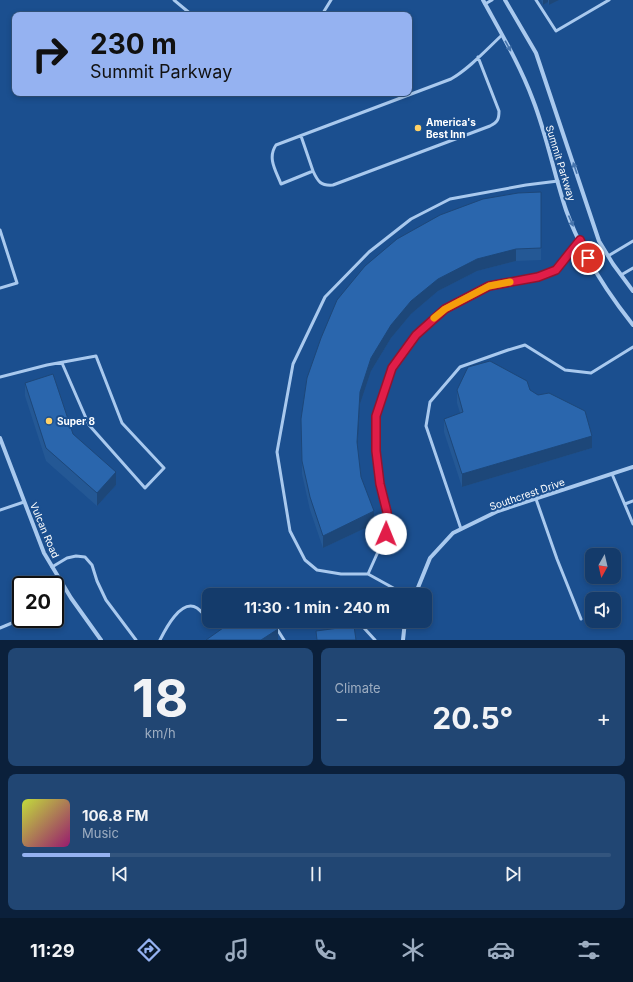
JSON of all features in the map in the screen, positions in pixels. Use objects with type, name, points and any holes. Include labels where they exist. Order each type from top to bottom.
[{"type":"street","name":"Summit Parkway","points":[[505,0],[536,52],[599,241],[633,291]]},
{"type":"street","name":"Summit Parkway","points":[[484,2],[516,60],[534,100],[567,211],[588,258],[618,305],[633,325]]},
{"type":"street","name":"Vulcan Road","points":[[0,438],[44,554],[57,576]]},
{"type":"street","name":"Southcrest Drive","points":[[418,588],[430,558],[453,533],[498,511],[633,467]]},
{"type":"street","name":"Vulcan Road","points":[[64,587],[101,640]]},
{"type":"street","points":[[403,640],[404,628]]},
{"type":"lane","points":[[174,0],[188,12]]},
{"type":"lane","points":[[323,12],[331,0]]},
{"type":"lane","points":[[484,2],[492,0]]},
{"type":"lane","points":[[536,0],[556,31],[609,0]]},
{"type":"lane","points":[[412,95],[451,80],[459,75],[502,35]]},
{"type":"lane","points":[[301,136],[317,180],[321,184],[333,186],[490,126],[497,122],[499,118],[499,111],[478,57]]},
{"type":"lane","points":[[313,171],[281,184],[271,159],[272,151],[276,145],[408,96]]},
{"type":"lane","points":[[393,588],[368,574],[341,574],[317,570],[305,560],[290,531],[277,452],[293,364],[325,297],[369,252],[411,219],[450,199],[526,185],[558,181]]},
{"type":"lane","points":[[0,230],[17,283],[0,288]]},
{"type":"lane","points":[[368,574],[386,534],[387,512],[380,484],[376,451],[376,416],[392,368],[416,335],[445,309],[489,286],[538,277],[556,270],[580,240]]},
{"type":"lane","points":[[608,256],[633,241]]},
{"type":"lane","points":[[621,275],[633,268]]},
{"type":"lane","points":[[461,529],[426,426],[430,402],[460,367],[525,345],[565,370],[591,373],[633,347]]},
{"type":"lane","points":[[0,377],[62,363],[96,356],[122,423],[164,468],[145,488],[89,425],[62,363]]},
{"type":"lane","points":[[612,474],[633,524]]},
{"type":"lane","points":[[536,499],[557,560],[581,620]]},
{"type":"lane","points":[[625,504],[633,501]]},
{"type":"lane","points":[[0,510],[24,502]]},
{"type":"lane","points":[[52,567],[67,558],[76,556],[85,557],[92,565],[106,600],[136,640]]},
{"type":"lane","points":[[160,640],[170,621],[184,608],[190,606],[197,608],[202,614]]},
{"type":"lane","points":[[0,628],[12,623]]},
{"type":"lane","points":[[276,628],[284,640]]},
{"type":"lane","points":[[364,628],[375,640]]},
{"type":"lane","points":[[370,640],[372,636]]},
{"type":"building","points":[[541,192],[541,248],[516,249],[477,259],[438,279],[411,301],[391,325],[371,358],[360,392],[357,442],[361,477],[374,511],[323,536],[310,497],[302,461],[301,419],[307,378],[321,338],[337,300],[365,266],[397,239],[440,215],[483,199],[518,193]]},
{"type":"building","points":[[490,361],[527,381],[530,390],[538,395],[549,393],[585,411],[592,436],[462,474],[444,419],[463,412],[457,390],[468,367]]},
{"type":"building","name":"Super 8","points":[[53,374],[73,434],[116,472],[97,493],[46,448],[25,383]]},
{"type":"building","points":[[223,628],[278,629],[261,640],[206,640]]},
{"type":"building","points":[[339,628],[354,628],[356,640],[317,640],[316,631]]},
{"type":"slow traffic","points":[[434,318],[445,309],[489,286],[510,282]]},
{"type":"place","name":"America's Best Inn","points":[[418,128]]},
{"type":"place","name":"Super 8","points":[[49,421]]},
{"type":"route","points":[[386,534],[387,512],[380,484],[376,451],[376,416],[392,368],[416,335],[445,309],[489,286],[538,277],[556,270],[580,240],[588,258]]}]
